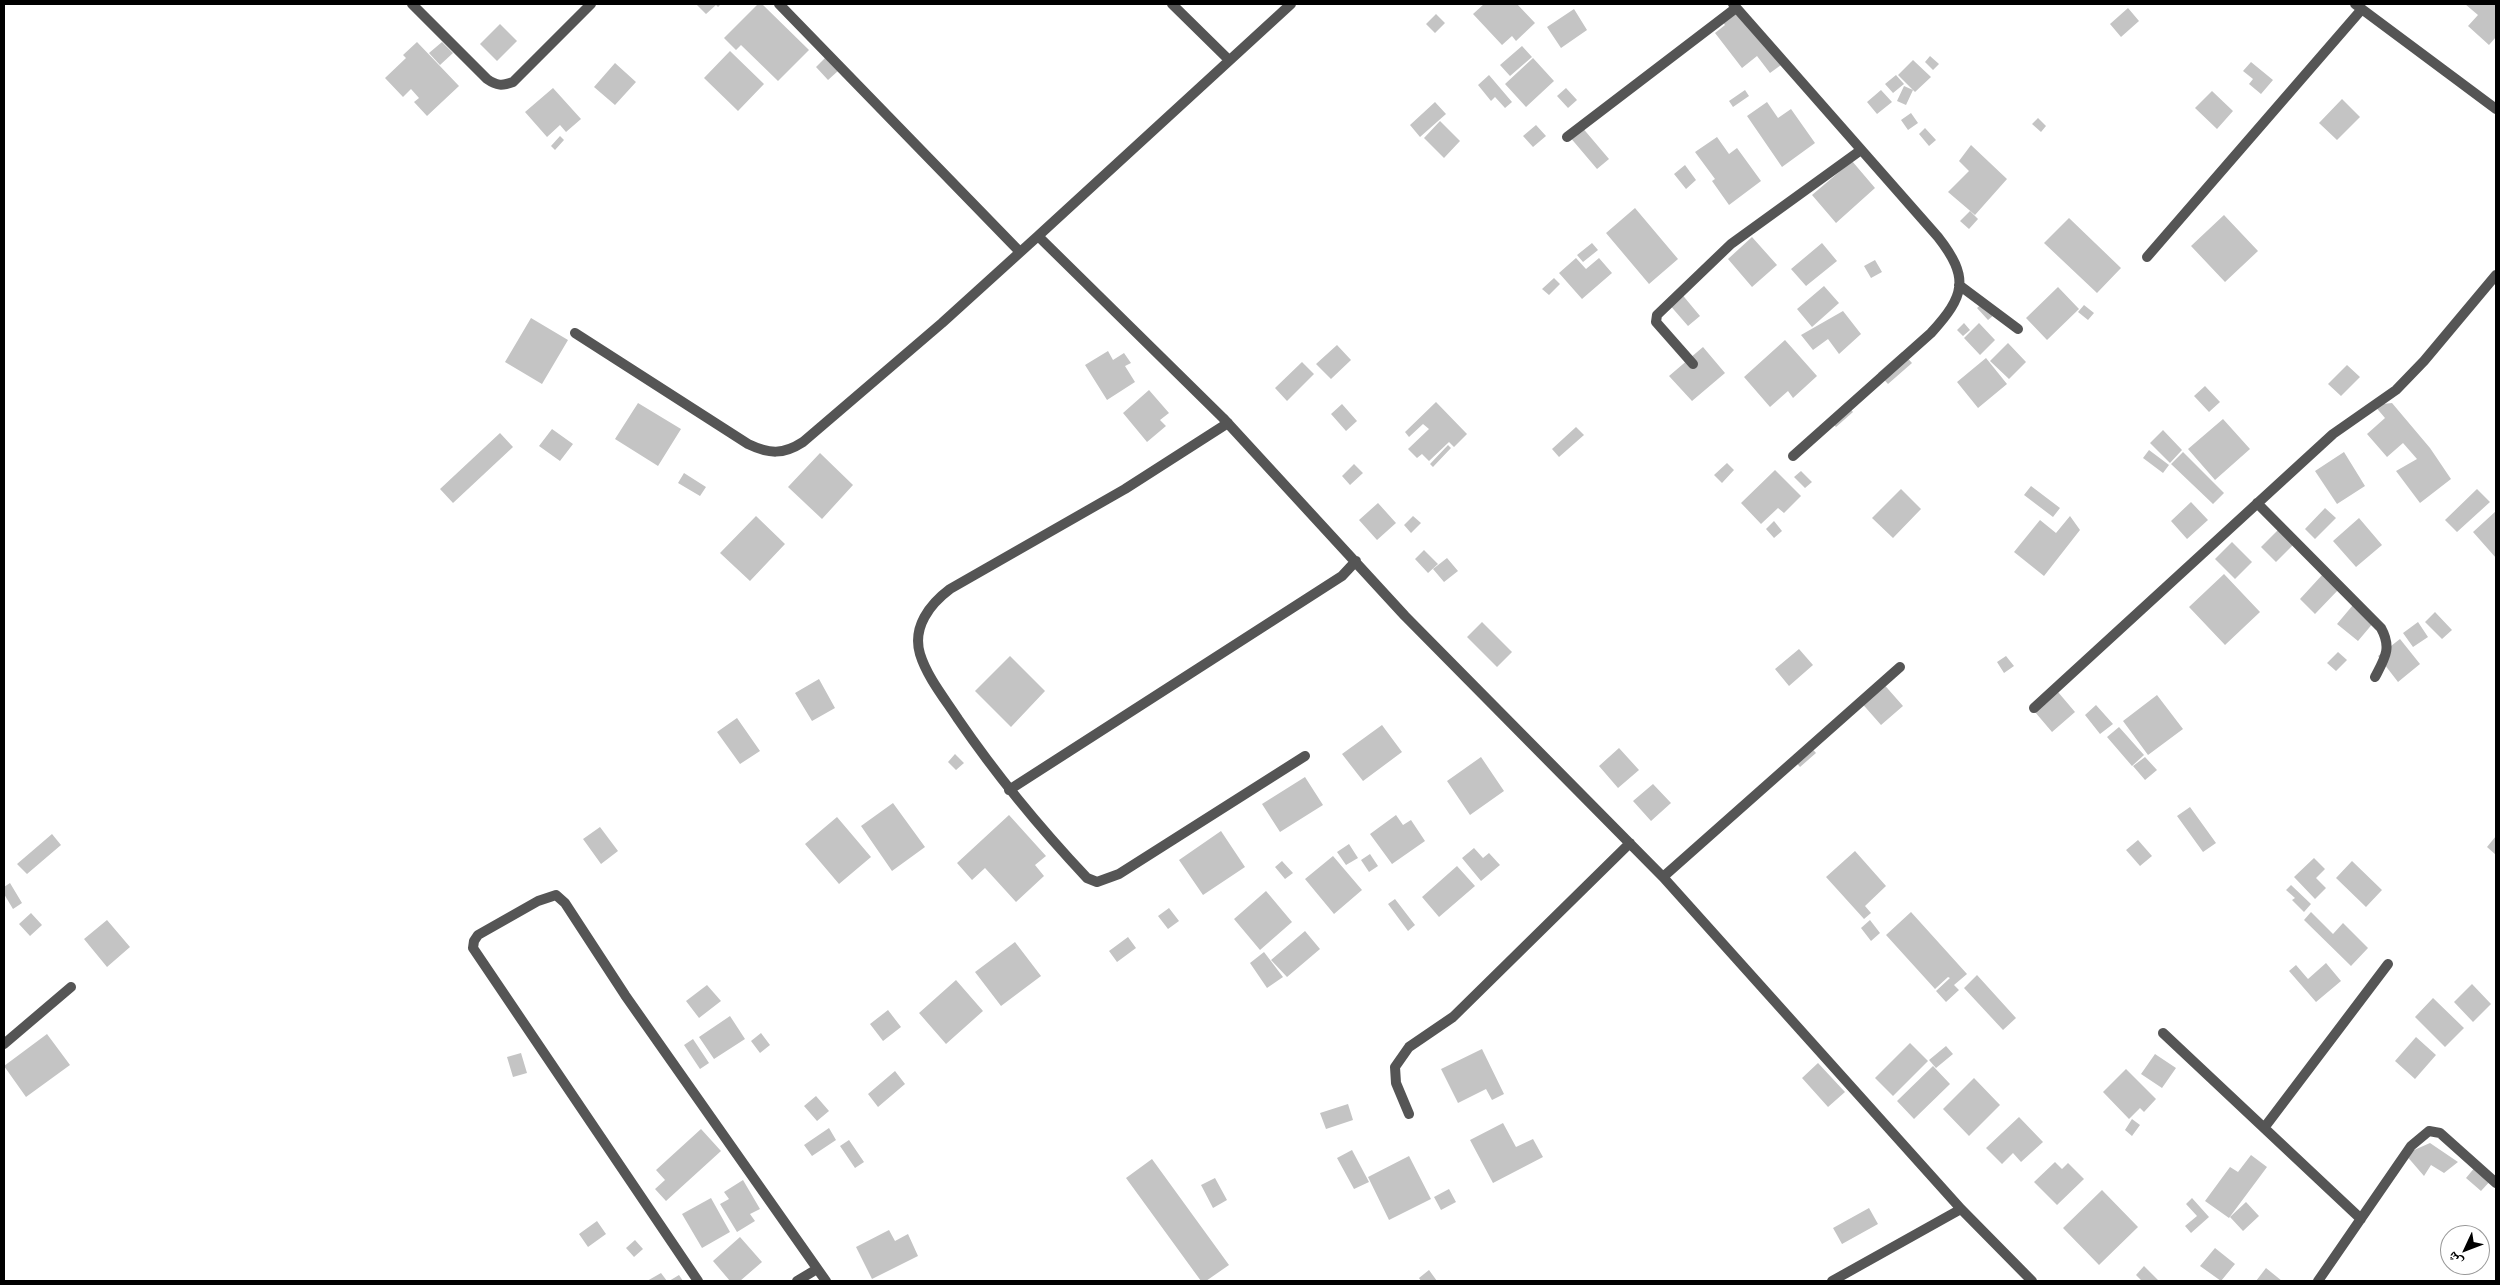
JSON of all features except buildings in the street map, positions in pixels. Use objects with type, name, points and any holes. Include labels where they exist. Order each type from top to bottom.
[{"type":"street","points":[[412,4],[487,79],[496,85],[504,85],[513,82],[591,4]]},
{"type":"street","points":[[779,4],[1020,252]]},
{"type":"street","points":[[1172,4],[1229,60]]},
{"type":"street","points":[[575,333],[748,444],[763,451],[785,452],[803,442],[942,323],[1291,4]]},
{"type":"street","points":[[1567,137],[1734,6],[1950,252],[1959,271],[1960,285],[1958,297],[1950,313],[1931,333],[1793,456]]},
{"type":"street","points":[[2147,257],[2358,6],[2496,109]]},
{"type":"street","points":[[1693,364],[1656,322],[1657,315],[1731,244],[1861,150]]},
{"type":"street","points":[[1038,236],[1228,423],[1405,616],[1663,877],[1961,1209],[2032,1281]]},
{"type":"street","points":[[2034,708],[2333,434],[2396,390],[2424,361],[2496,275]]},
{"type":"street","points":[[1960,285],[2018,329]]},
{"type":"street","points":[[1228,423],[1125,489],[950,590],[928,608],[918,637],[920,653],[927,670],[945,700],[1009,790],[1087,878],[1097,882],[1120,874],[1305,756]]},
{"type":"street","points":[[2257,503],[2381,628],[2387,639],[2388,648],[2375,677]]},
{"type":"street","points":[[1009,790],[1342,576],[1356,562]]},
{"type":"street","points":[[1663,877],[1900,666]]},
{"type":"street","points":[[1409,1114],[1396,1083],[1396,1067],[1409,1047],[1453,1017],[1630,843]]},
{"type":"street","points":[[698,1281],[473,948],[474,941],[478,935],[538,902],[556,895],[566,903],[625,995],[826,1281]]},
{"type":"street","points":[[2264,1128],[2388,964]]},
{"type":"street","points":[[4,1044],[72,987]]},
{"type":"street","points":[[2163,1033],[2361,1219]]},
{"type":"street","points":[[2318,1281],[2408,1150],[2429,1131],[2446,1137],[2496,1183]]},
{"type":"street","points":[[1832,1281],[1961,1209]]},
{"type":"street","points":[[797,1281],[817,1270]]}]
